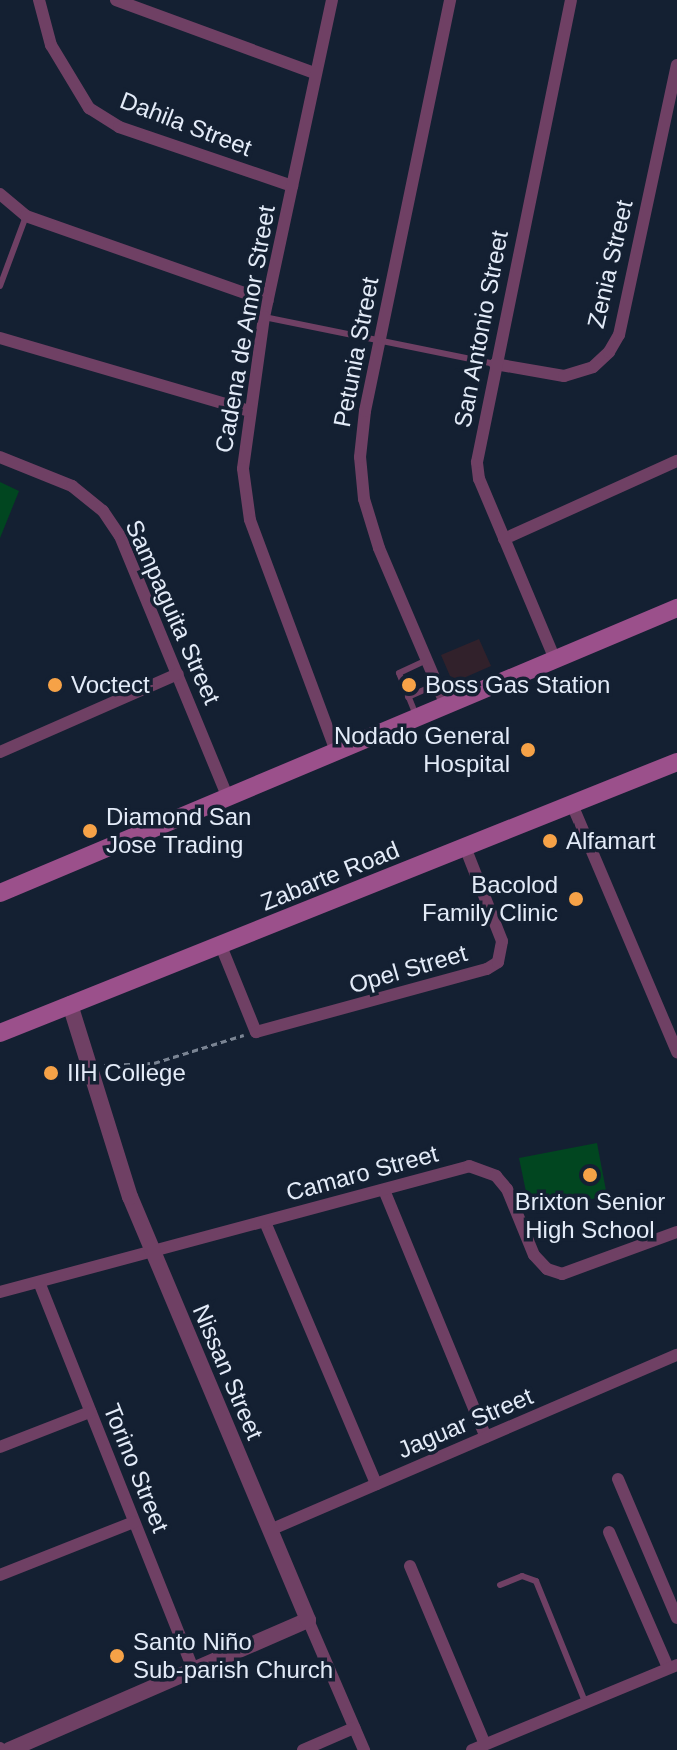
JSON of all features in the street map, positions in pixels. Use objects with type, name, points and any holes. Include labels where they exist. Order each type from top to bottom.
[{"type":"main road","points":[[0,893],[335,749],[677,608]]},
{"type":"main road","name":"Zabarte Road","points":[[0,1033],[677,762]]},
{"type":"street","name":"Dahila Street","points":[[39,0],[51,45],[89,108],[119,127],[292,186]]},
{"type":"street","points":[[116,0],[314,73]]},
{"type":"street","name":"Cadena de Amor Street","points":[[332,0],[264,317],[243,469],[250,520],[335,749]]},
{"type":"street","name":"Petunia Street","points":[[445,703],[364,499],[361,442],[450,0]]},
{"type":"street","name":"San Antonio Street","points":[[554,657],[504,539],[477,462],[571,0]]},
{"type":"street","name":"Zenia Street","points":[[495,364],[564,376],[593,367],[609,352],[619,335],[677,65]]},
{"type":"street","points":[[0,194],[26,216],[268,301]]},
{"type":"street","points":[[0,338],[249,411]]},
{"type":"street","name":"Sampaguita Street","points":[[0,457],[72,486],[103,511],[120,536],[227,796]]},
{"type":"street","points":[[504,539],[677,461]]},
{"type":"street","points":[[0,752],[178,674]]},
{"type":"street","points":[[571,802],[677,1052]]},
{"type":"street","name":"Opel Street","points":[[256,1032],[487,969],[498,962],[502,941],[465,847]]},
{"type":"street","points":[[221,946],[256,1032]]},
{"type":"street","name":"Nissan Street","points":[[70,1004],[86,1066],[151,1250],[364,1750]]},
{"type":"street","name":"Camaro Street","points":[[0,1292],[469,1166],[486,1170],[507,1189],[534,1255],[547,1269],[562,1274],[577,1273],[677,1232]]},
{"type":"street","points":[[384,1190],[486,1437]]},
{"type":"street","points":[[265,1222],[376,1484]]},
{"type":"street","name":"Torino Street","points":[[39,1282],[194,1671]]},
{"type":"street","name":"Jaguar Street","points":[[270,1530],[677,1355]]},
{"type":"street","points":[[0,1447],[90,1412]]},
{"type":"street","points":[[618,1479],[677,1618]]},
{"type":"street","points":[[0,1575],[134,1522]]},
{"type":"street","points":[[410,1566],[479,1748],[673,1666],[609,1532]]},
{"type":"street","points":[[9,1750],[308,1620]]},
{"type":"street","points":[[303,1750],[354,1728]]},
{"type":"lane","points":[[0,286],[26,216]]},
{"type":"lane","points":[[264,317],[495,364]]},
{"type":"lane","points":[[416,716],[399,673],[427,660]]},
{"type":"lane","points":[[408,697],[437,684]]},
{"type":"lane","points":[[500,1585],[522,1576],[536,1581],[586,1704]]},
{"type":"path","points":[[86,1066],[154,1063],[256,1032]]},
{"type":"shaded area","points":[[479,639],[491,666],[459,680],[450,676],[441,655]]},
{"type":"green space","points":[[0,482],[19,491],[0,538]]},
{"type":"green space","points":[[597,1143],[607,1196],[530,1211],[519,1158]]},
{"type":"place","name":"Voctect","points":[[55,685]]},
{"type":"place","name":"Boss Gas Station","points":[[409,685]]},
{"type":"place","name":"Nodado General Hospital","points":[[528,750]]},
{"type":"place","name":"Diamond San Jose Trading","points":[[90,831]]},
{"type":"place","name":"Alfamart","points":[[550,841]]},
{"type":"place","name":"Bacolod Family Clinic","points":[[576,899]]},
{"type":"place","name":"IIH College","points":[[51,1073]]},
{"type":"place","name":"Brixton Senior High School","points":[[590,1175]]},
{"type":"place","name":"Santo Niño Sub-parish Church","points":[[117,1656]]}]
